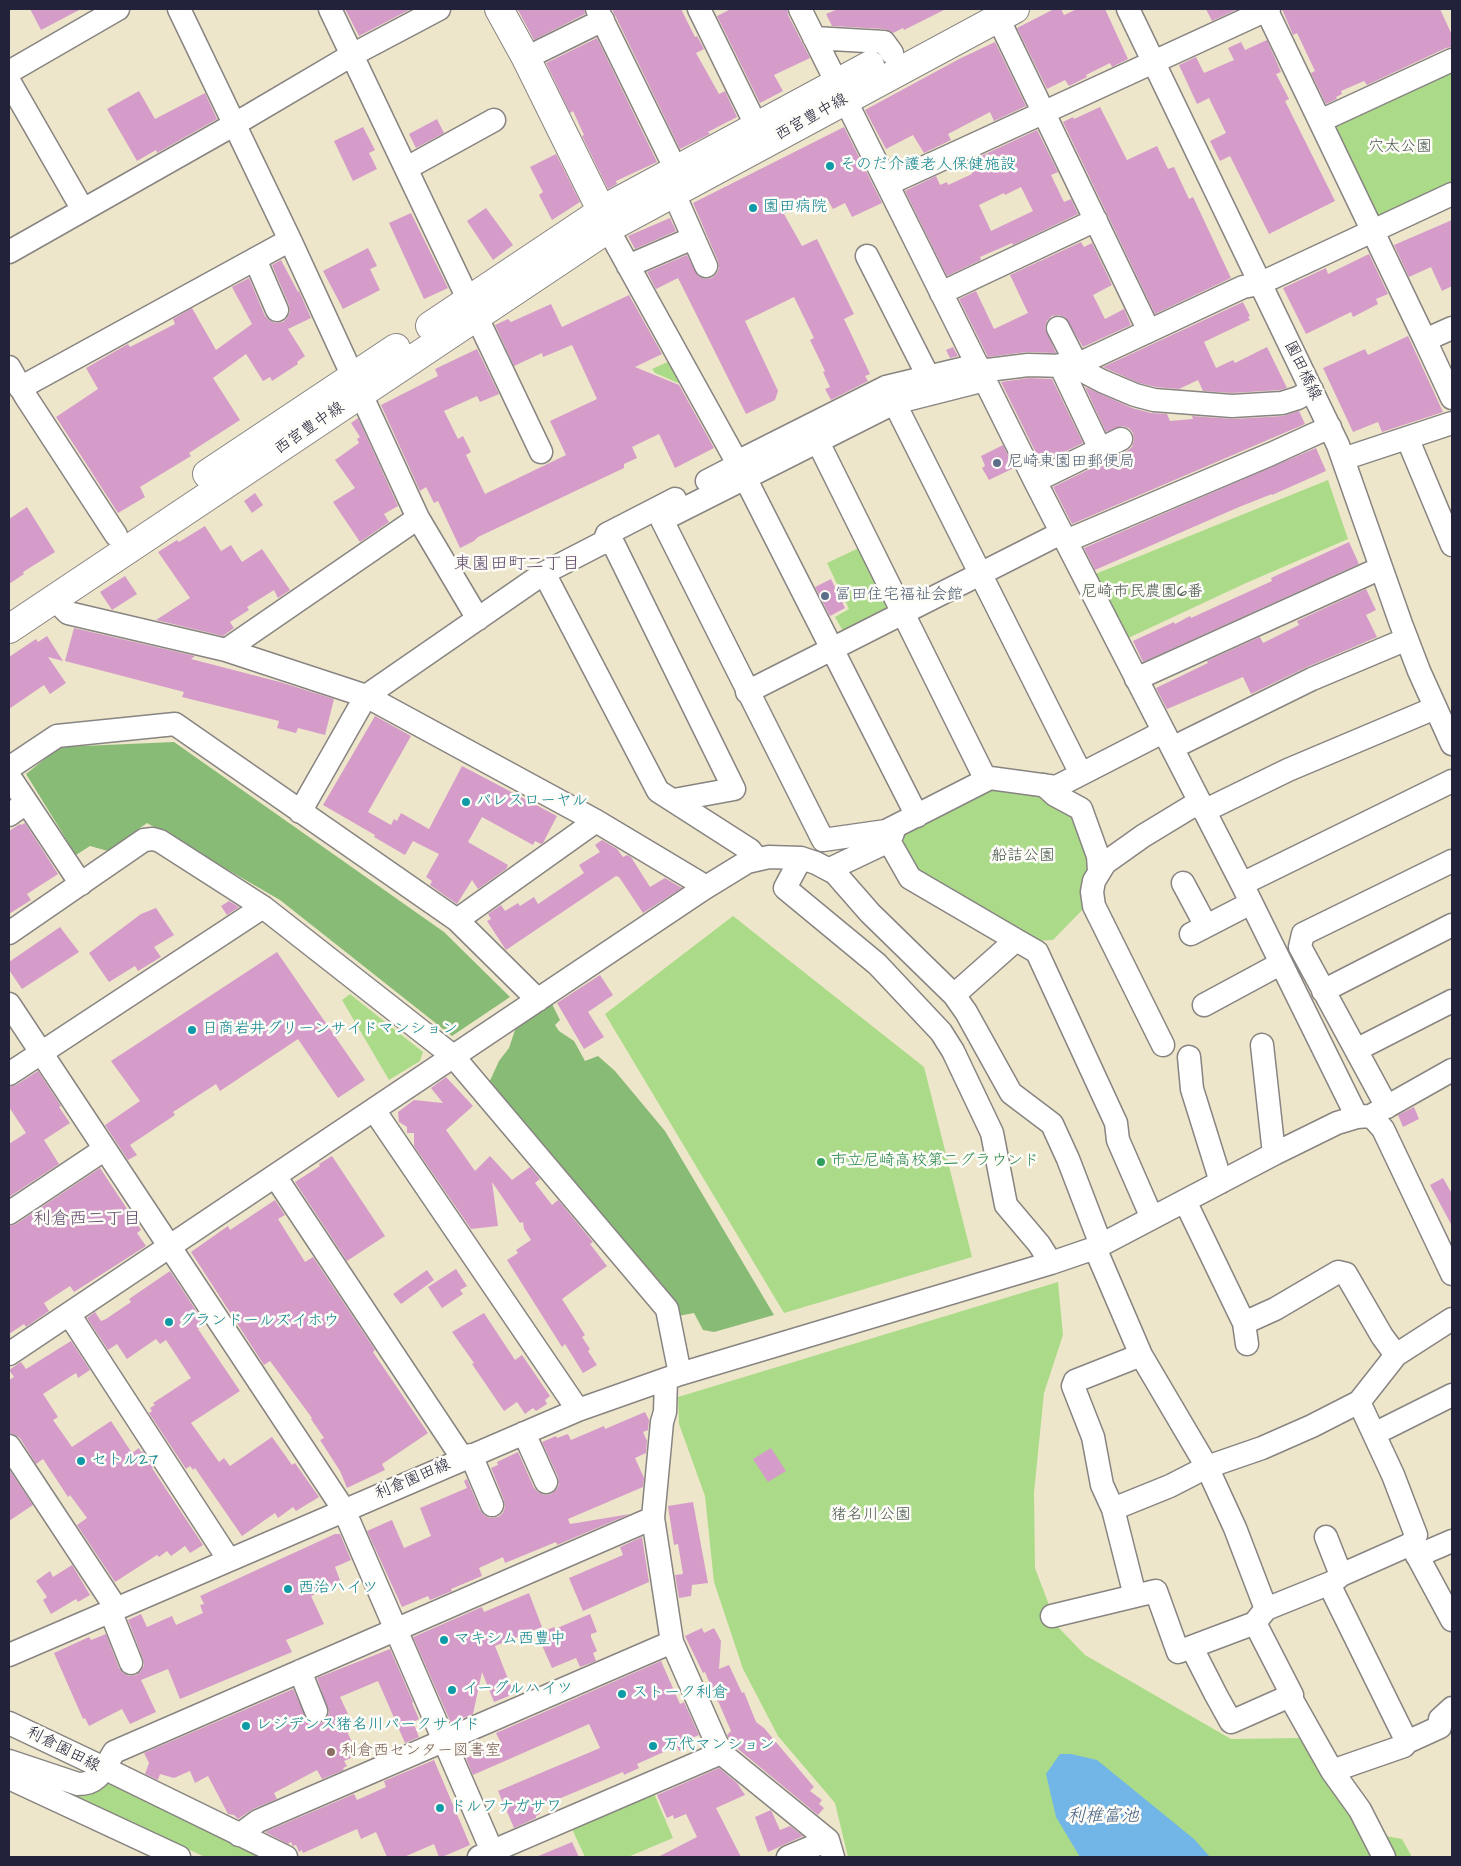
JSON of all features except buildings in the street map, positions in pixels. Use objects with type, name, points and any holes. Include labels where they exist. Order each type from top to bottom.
[{"type":"main road","points":[[499,9],[526,58],[606,219]]},
{"type":"main road","name":"西宮豊中線","points":[[9,629],[357,386],[676,170],[756,126],[840,91],[892,53],[996,12]]},
{"type":"main road","name":"西宮豊中線","points":[[606,219],[840,91],[996,12]]},
{"type":"main road","name":"西宮豊中線","points":[[9,606],[116,535],[357,386]]},
{"type":"street","points":[[9,72],[118,9]]},
{"type":"street","points":[[179,9],[290,240],[418,518],[478,619]]},
{"type":"street","points":[[330,9],[541,452]]},
{"type":"street","points":[[9,252],[235,124],[352,55],[439,9]]},
{"type":"street","points":[[699,9],[756,126]]},
{"type":"street","points":[[800,9],[1035,481],[1202,806],[1280,964],[1374,1119],[1383,1129],[1452,1274]]},
{"type":"street","name":"園田橋線","points":[[1128,9],[1259,284],[1330,427],[1407,640],[1452,744]]},
{"type":"street","points":[[888,184],[1267,9],[1374,230],[1452,398]]},
{"type":"street","points":[[996,12],[1148,331]]},
{"type":"street","points":[[526,58],[600,14],[676,170]]},
{"type":"street","points":[[814,38],[884,42],[892,53]]},
{"type":"street","points":[[1320,120],[1452,60]]},
{"type":"street","points":[[9,81],[83,210]]},
{"type":"street","points":[[407,168],[494,120]]},
{"type":"street","points":[[300,812],[366,696],[544,573],[604,542],[607,534],[659,515],[741,470],[928,376],[981,372],[1028,365],[1070,365],[1243,287],[1259,284],[1452,194]]},
{"type":"street","points":[[679,205],[706,266]]},
{"type":"street","points":[[606,219],[614,240],[741,470],[917,816]]},
{"type":"street","points":[[941,293],[1096,220]]},
{"type":"street","points":[[628,266],[693,238]]},
{"type":"street","points":[[20,388],[290,240]]},
{"type":"street","points":[[867,256],[928,376]]},
{"type":"street","points":[[255,259],[277,310]]},
{"type":"street","points":[[1058,328],[1100,450]]},
{"type":"street","points":[[1425,340],[1452,328]]},
{"type":"street","points":[[1070,365],[1119,390],[1134,396],[1154,400],[1232,406],[1264,405],[1282,403],[1298,398],[1312,390]]},
{"type":"street","points":[[9,367],[20,388],[116,535]]},
{"type":"street","points":[[890,395],[981,372]]},
{"type":"street","points":[[890,395],[1081,774]]},
{"type":"street","points":[[1343,459],[1452,423]]},
{"type":"street","points":[[747,692],[980,573],[1064,537],[1271,454],[1330,427]]},
{"type":"street","points":[[814,433],[986,780]]},
{"type":"street","points":[[1408,438],[1452,545]]},
{"type":"street","points":[[1035,481],[1121,439]]},
{"type":"street","points":[[659,515],[823,840],[886,831],[893,833]]},
{"type":"street","points":[[226,650],[418,518]]},
{"type":"street","points":[[604,542],[614,545],[734,789],[674,800]]},
{"type":"street","points":[[1136,679],[1381,568]]},
{"type":"street","points":[[544,573],[658,790],[750,850],[756,859]]},
{"type":"street","points":[[54,599],[68,613],[226,650],[366,696],[596,821],[698,882],[703,889]]},
{"type":"street","points":[[830,869],[893,833],[917,816],[990,778],[1056,787],[1081,774],[1168,740],[1407,640]]},
{"type":"street","points":[[1163,1045],[1094,906],[1092,892],[1094,881],[1105,863],[1143,836],[1202,806],[1436,708]]},
{"type":"street","points":[[9,768],[57,736],[175,724],[457,920],[538,1000]]},
{"type":"street","points":[[9,776],[18,809],[81,884]]},
{"type":"street","points":[[1183,882],[1199,930],[1246,894],[1452,781]]},
{"type":"street","points":[[1044,785],[1055,794],[1081,809],[1098,856],[1099,871]]},
{"type":"street","points":[[457,920],[596,821]]},
{"type":"street","points":[[893,833],[910,878],[1037,952],[1116,1123],[1118,1140],[1152,1218]]},
{"type":"street","points":[[9,933],[144,840],[153,839],[263,907],[453,1056],[668,1309],[673,1377],[662,1422],[653,1518],[672,1642],[721,1753],[831,1849]]},
{"type":"street","points":[[9,1354],[703,889],[747,862],[756,859],[784,856],[801,858],[830,869],[870,913],[954,995],[966,1012],[1011,1093],[1052,1124],[1068,1160],[1098,1246],[1141,1354],[1207,1467],[1235,1528],[1260,1616],[1292,1695],[1292,1700],[1332,1771],[1360,1810],[1384,1857]]},
{"type":"street","points":[[801,858],[785,888],[877,964],[941,1032],[953,1051],[992,1133],[1006,1204],[1039,1244],[1051,1263]]},
{"type":"street","points":[[1371,1114],[1356,1050],[1300,946],[1303,934],[1452,861]]},
{"type":"street","points":[[9,1074],[263,907]]},
{"type":"street","points":[[1323,990],[1452,925]]},
{"type":"street","points":[[954,995],[1016,940]]},
{"type":"street","points":[[1204,1005],[1280,964]]},
{"type":"street","points":[[1356,1050],[1452,1001]]},
{"type":"street","points":[[9,1004],[344,1510],[444,1740],[485,1854],[721,1753]]},
{"type":"street","points":[[1262,1045],[1274,1154]]},
{"type":"street","points":[[1188,1057],[1192,1089],[1221,1182]]},
{"type":"street","name":"利倉園田線","points":[[9,1655],[578,1410],[673,1377],[1051,1263],[1098,1246],[1274,1154],[1337,1123],[1371,1114],[1452,1070]]},
{"type":"street","points":[[374,1110],[578,1410]]},
{"type":"street","points":[[9,1213],[105,1149]]},
{"type":"street","points":[[275,1176],[467,1457],[492,1506]]},
{"type":"street","points":[[1185,1201],[1245,1334],[1275,1309],[1338,1272],[1346,1274],[1382,1336],[1396,1355]]},
{"type":"street","points":[[69,1314],[229,1560]]},
{"type":"street","points":[[1113,1509],[1170,1486],[1207,1467],[1262,1448],[1312,1426],[1359,1402],[1396,1355],[1452,1320]]},
{"type":"street","points":[[1135,1596],[1113,1509],[1102,1485],[1093,1437],[1074,1386],[1075,1381],[1141,1354]]},
{"type":"street","points":[[1374,1434],[1452,1395]]},
{"type":"street","points":[[1359,1402],[1394,1476],[1416,1535],[1414,1550],[1452,1620]]},
{"type":"street","points":[[524,1433],[546,1482]]},
{"type":"street","points":[[9,1446],[113,1609],[131,1663]]},
{"type":"street","points":[[286,1857],[239,1836],[106,1769],[114,1752],[653,1518]]},
{"type":"street","points":[[1326,1536],[1335,1579],[1407,1742]]},
{"type":"street","points":[[1052,1616],[1156,1591],[1178,1652],[1192,1648],[1335,1579],[1414,1550],[1452,1541]]},
{"type":"street","points":[[239,1836],[258,1821],[672,1642]]},
{"type":"street","points":[[1192,1648],[1231,1722],[1292,1695]]},
{"type":"street","points":[[300,1671],[316,1711]]},
{"type":"street","points":[[1332,1771],[1404,1746],[1407,1742],[1446,1732],[1440,1720],[1452,1708]]},
{"type":"street","name":"利倉園田線","points":[[9,1723],[106,1769],[93,1781],[78,1784],[9,1761]]},
{"type":"street","points":[[9,1778],[179,1857]]},
{"type":"street","points":[[788,1857],[831,1849]]},
{"type":"green space","name":"穴太公園","points":[[1452,67],[1452,187],[1381,219],[1375,216],[1333,128],[1335,121]]},
{"type":"green space","points":[[672,360],[682,380],[678,383],[655,373],[652,369]]},
{"type":"green space","name":"尼崎市民農園6番","points":[[1328,480],[1348,539],[1246,583],[1124,640],[1093,575]]},
{"type":"green space","points":[[861,547],[891,606],[887,613],[844,633],[835,617],[849,609],[827,563]]},
{"type":"green space","points":[[174,742],[444,932],[510,997],[452,1036],[280,900],[147,823],[108,851],[90,846],[76,855],[26,774],[60,747]]},
{"type":"green space","name":"船詰公園","points":[[992,784],[1058,793],[1101,857],[1087,905],[1053,940],[1033,941],[912,875],[899,833]]},
{"type":"green space","name":"市立尼崎高校第二グラウンド","points":[[733,916],[924,1067],[972,1257],[784,1313],[605,1014]]},
{"type":"green space","points":[[350,994],[423,1052],[420,1061],[389,1080],[342,1000]]},
{"type":"green space","points":[[552,1004],[560,1020],[555,1025],[559,1031],[574,1041],[585,1061],[598,1056],[615,1071],[665,1131],[774,1315],[714,1332],[703,1330],[694,1313],[678,1316],[488,1085],[499,1061],[509,1048],[516,1027]]},
{"type":"green space","name":"猪名川公園","points":[[1058,1282],[1063,1335],[1044,1393],[1034,1493],[1035,1568],[1057,1626],[1085,1655],[1231,1739],[1299,1738],[1359,1831],[1402,1839],[1412,1857],[848,1857],[835,1803],[778,1736],[743,1669],[714,1582],[705,1496],[679,1424],[678,1397]]},
{"type":"green space","points":[[109,1782],[268,1857],[205,1857],[67,1793],[69,1788]]},
{"type":"green space","points":[[653,1791],[673,1838],[628,1857],[585,1857],[571,1827]]},
{"type":"water","name":"利椎富池","points":[[1060,1754],[1071,1754],[1097,1760],[1194,1839],[1210,1857],[1080,1857],[1056,1817],[1046,1774]]},
{"type":"place","name":"そのだ介護老人保健施設","points":[[830,166]]},
{"type":"place","name":"園田病院","points":[[753,208]]},
{"type":"place","name":"尼崎東園田郵便局","points":[[997,463]]},
{"type":"place","name":"冨田住宅福祉会館","points":[[825,596]]},
{"type":"place","name":"パレスローヤル","points":[[466,802]]},
{"type":"place","name":"日商岩井グリーンサイドマンション","points":[[192,1030]]},
{"type":"place","name":"市立尼崎高校第二グラウンド","points":[[821,1162]]},
{"type":"place","name":"グランドールズイホウ","points":[[169,1322]]},
{"type":"place","name":"セトル27","points":[[81,1461]]},
{"type":"place","name":"西治ハイツ","points":[[288,1589]]},
{"type":"place","name":"マキシム西豊中","points":[[444,1640]]},
{"type":"place","name":"イーグルハイツ","points":[[452,1690]]},
{"type":"place","name":"ストーク利倉","points":[[622,1694]]},
{"type":"place","name":"レジデンス猪名川パークサイド","points":[[246,1726]]},
{"type":"place","name":"万代マンション","points":[[653,1746]]},
{"type":"place","name":"利倉西センター図書室","points":[[331,1752]]},
{"type":"place","name":"ドルフナガサワ","points":[[440,1808]]},
{"type":"district","name":"東園田町二丁目","points":[[517,565]]},
{"type":"district","name":"利倉西二丁目","points":[[87,1220]]}]
